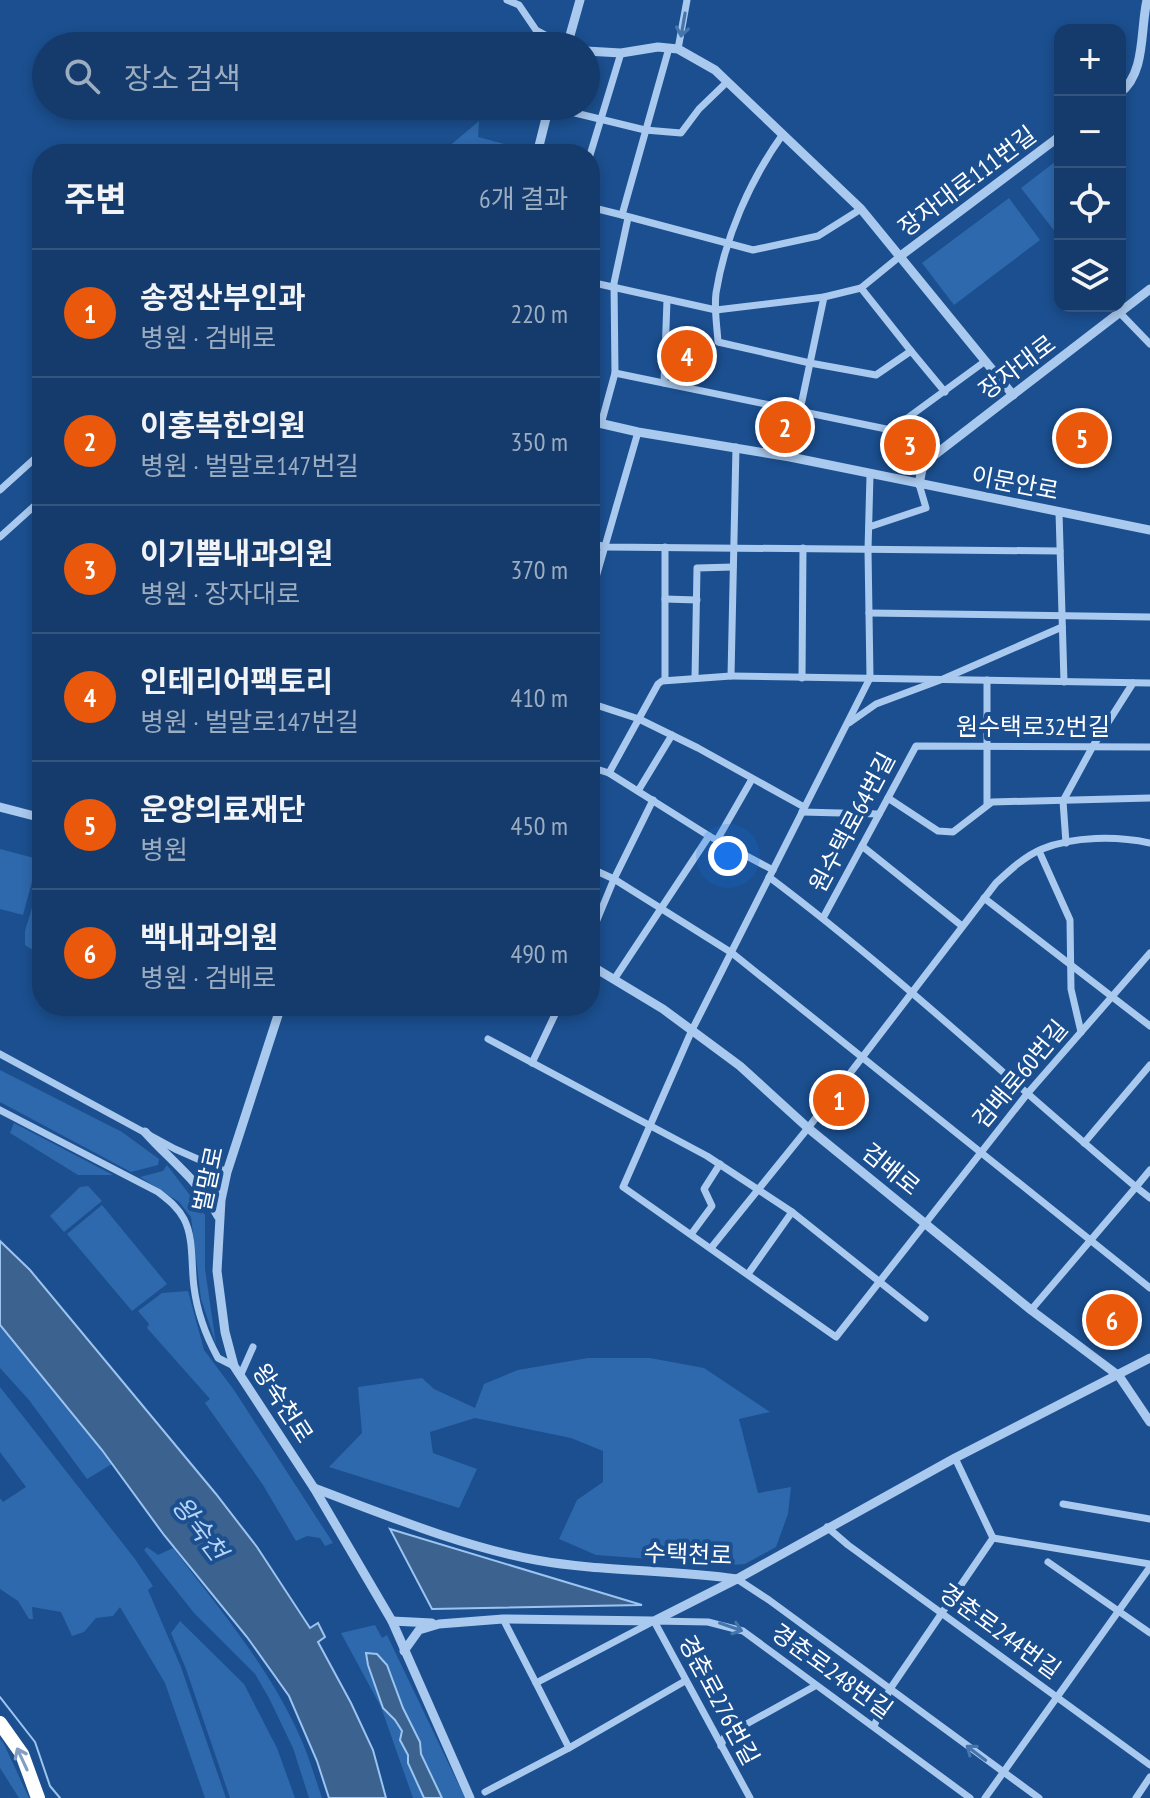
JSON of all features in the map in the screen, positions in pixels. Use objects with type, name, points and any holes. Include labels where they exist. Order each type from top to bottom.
[{"type":"highway","points":[[0,1723],[22,1754],[38,1798]]},
{"type":"street","points":[[507,0],[519,5],[540,32]]},
{"type":"street","points":[[570,32],[580,0]]},
{"type":"street","points":[[601,424],[615,373],[614,288],[625,216],[645,130],[674,49],[687,0]]},
{"type":"street","points":[[1126,87],[1136,73],[1147,0]]},
{"type":"street","points":[[600,52],[674,49],[715,70],[861,209],[1013,395]]},
{"type":"street","points":[[600,116],[621,53]]},
{"type":"street","points":[[600,119],[645,130],[681,133],[699,109],[727,82]]},
{"type":"street","points":[[540,144],[546,120]]},
{"type":"street","points":[[593,144],[599,120]]},
{"type":"street","points":[[783,134],[767,156],[727,243],[716,295],[718,342],[876,375],[911,351]]},
{"type":"street","name":"장자대로111번길","points":[[899,257],[1054,141]]},
{"type":"street","points":[[600,210],[753,250],[818,236],[861,209]]},
{"type":"street","points":[[600,284],[716,310],[824,297],[861,288],[899,257]]},
{"type":"street","points":[[861,288],[945,392]]},
{"type":"street","name":"장자대로","points":[[919,484],[922,469],[932,457],[1150,289]]},
{"type":"street","points":[[790,457],[824,297]]},
{"type":"street","points":[[664,383],[667,300]]},
{"type":"street","points":[[1120,313],[1150,344]]},
{"type":"street","points":[[615,373],[891,430],[984,362]]},
{"type":"street","name":"이문안로","points":[[601,424],[790,457],[1150,530]]},
{"type":"street","points":[[600,566],[638,432]]},
{"type":"street","points":[[731,676],[736,447]]},
{"type":"street","points":[[0,490],[32,461]]},
{"type":"street","points":[[792,1212],[748,1274],[623,1187],[692,1030],[870,678],[870,475]]},
{"type":"street","points":[[869,527],[926,508],[919,484]]},
{"type":"street","points":[[0,537],[32,508]]},
{"type":"street","points":[[1059,512],[1064,682]]},
{"type":"street","points":[[600,546],[1060,551]]},
{"type":"street","points":[[665,547],[665,680]]},
{"type":"street","points":[[802,678],[803,548]]},
{"type":"street","points":[[695,678],[697,568],[733,567]]},
{"type":"street","points":[[665,599],[697,600]]},
{"type":"street","points":[[869,613],[1150,615]]},
{"type":"street","points":[[845,725],[876,704],[943,679],[1062,627]]},
{"type":"street","points":[[609,773],[658,684],[665,680],[731,676],[1150,683]]},
{"type":"street","points":[[987,680],[987,804]]},
{"type":"street","points":[[1066,843],[1063,801],[1133,683]]},
{"type":"street","points":[[600,706],[639,719],[672,735],[803,809],[879,814]]},
{"type":"street","points":[[638,791],[672,735]]},
{"type":"street","name":"원수택로32번길","points":[[916,746],[1150,747]]},
{"type":"street","name":"원수택로64번길","points":[[823,918],[916,746]]},
{"type":"street","points":[[600,770],[771,874],[913,991],[1027,1094],[1150,1198]]},
{"type":"street","points":[[615,978],[752,779]]},
{"type":"street","points":[[888,798],[938,831],[946,833],[959,829],[992,802],[1150,798]]},
{"type":"street","points":[[600,913],[653,800]]},
{"type":"street","points":[[0,807],[32,815]]},
{"type":"street","points":[[711,1248],[808,1128],[984,898],[1017,864],[1039,851],[1086,839],[1150,843]]},
{"type":"street","points":[[862,846],[962,926]]},
{"type":"street","points":[[1039,851],[1070,920],[1071,989],[1081,1032]]},
{"type":"street","points":[[600,873],[732,953],[1150,1288]]},
{"type":"street","points":[[984,898],[1150,1026]]},
{"type":"street","name":"검배로60번길","points":[[748,1274],[836,1337],[1027,1094],[1150,953]]},
{"type":"street","name":"검배로","points":[[600,970],[692,1030],[740,1066],[808,1128],[1031,1310],[1119,1376],[1150,1422]]},
{"type":"street","name":"벌말로","points":[[238,1370],[219,1294],[219,1216],[227,1172],[278,1016]]},
{"type":"street","points":[[532,1063],[554,1016]]},
{"type":"street","points":[[488,1039],[720,1164],[792,1212],[925,1318]]},
{"type":"street","points":[[0,1054],[175,1149],[227,1172]]},
{"type":"street","points":[[1084,1143],[1150,1065]]},
{"type":"street","name":"왕숙천로","points":[[0,1110],[158,1192],[176,1207],[188,1232],[194,1291],[211,1345],[218,1358],[238,1370],[314,1488],[392,1621],[470,1798]]},
{"type":"street","points":[[145,1132],[190,1177],[219,1216]]},
{"type":"street","points":[[692,1233],[712,1206],[704,1189],[720,1164]]},
{"type":"street","points":[[1031,1310],[1150,1170]]},
{"type":"street","points":[[238,1370],[253,1347]]},
{"type":"street","name":"수택천로","points":[[314,1488],[469,1543],[534,1560],[624,1571],[737,1579],[955,1458],[1150,1358]]},
{"type":"street","points":[[955,1458],[993,1538]]},
{"type":"street","points":[[1063,1504],[1150,1519]]},
{"type":"street","name":"경춘로244번길","points":[[827,1527],[941,1614],[1150,1765]]},
{"type":"street","points":[[985,1798],[1150,1565],[993,1538]]},
{"type":"street","points":[[874,1726],[890,1689],[993,1538]]},
{"type":"street","points":[[1048,1562],[1150,1633]]},
{"type":"street","points":[[700,1574],[707,1585],[707,1594]]},
{"type":"street","points":[[536,1683],[737,1579],[1039,1798]]},
{"type":"street","points":[[392,1621],[439,1624],[503,1619],[654,1621]]},
{"type":"street","points":[[503,1619],[569,1748]]},
{"type":"street","name":"경춘로248번길","points":[[654,1621],[684,1620],[732,1626],[743,1631],[970,1798]]},
{"type":"street","name":"경춘로276번길","points":[[654,1621],[750,1798]]},
{"type":"street","points":[[404,1651],[419,1630],[439,1624]]},
{"type":"street","points":[[485,1792],[685,1681]]},
{"type":"street","points":[[721,1746],[725,1736],[815,1686]]},
{"type":"street","points":[[1136,1798],[1150,1777]]},
{"type":"shaded area","points":[[479,121],[478,137],[504,144],[452,144]]},
{"type":"shaded area","points":[[1054,163],[1054,230],[1021,188]]},
{"type":"shaded area","points":[[1009,198],[1040,240],[954,305],[922,263]]},
{"type":"shaded area","points":[[0,849],[32,857],[32,881],[23,915],[0,909]]},
{"type":"shaded area","points":[[32,908],[32,950],[25,945],[25,931]]},
{"type":"shaded area","points":[[0,1070],[122,1132],[159,1159],[158,1165],[131,1172],[0,1102]]},
{"type":"shaded area","points":[[14,1123],[113,1175],[78,1175],[10,1133]]},
{"type":"shaded area","points":[[167,1165],[205,1215],[205,1269],[216,1344],[201,1299],[191,1217],[179,1202],[140,1177],[163,1171]]},
{"type":"shaded area","points":[[88,1186],[102,1201],[64,1232],[50,1216],[80,1187]]},
{"type":"shaded area","points":[[102,1205],[167,1284],[132,1311],[67,1234]]},
{"type":"shaded area","points":[[188,1291],[204,1350],[234,1390],[333,1543],[325,1546],[320,1538],[307,1536],[296,1541],[263,1485],[205,1403],[210,1399],[147,1328],[149,1324],[138,1311],[162,1293]]},
{"type":"shaded area","points":[[0,1325],[112,1464],[87,1479],[29,1400],[0,1368]]},
{"type":"shaded area","points":[[588,1358],[650,1358],[704,1368],[770,1412],[739,1419],[758,1493],[791,1487],[788,1514],[776,1547],[745,1564],[732,1565],[596,1555],[559,1539],[577,1500],[603,1482],[603,1451],[571,1438],[475,1418],[430,1432],[433,1453],[477,1469],[459,1508],[329,1467],[362,1433],[358,1387],[422,1378],[434,1389],[475,1408],[484,1384],[518,1370]]},
{"type":"shaded area","points":[[0,1387],[153,1586],[148,1590],[181,1667],[226,1798],[205,1798],[165,1683],[120,1607],[113,1616],[96,1618],[84,1632],[72,1636],[61,1612],[32,1607],[33,1619],[29,1619],[18,1601],[0,1589],[0,1498],[3,1502],[26,1487],[0,1452]]},
{"type":"shaded area","points":[[147,1547],[158,1555],[173,1548],[255,1657],[296,1728],[322,1798],[309,1798],[293,1748],[255,1674],[194,1613],[144,1550]]},
{"type":"shaded area","points":[[180,1621],[244,1684],[277,1748],[295,1798],[230,1798],[171,1633]]},
{"type":"shaded area","points":[[375,1625],[382,1638],[387,1635],[465,1798],[413,1798],[381,1707],[341,1633]]},
{"type":"shaded area","points":[[0,1739],[29,1798],[19,1798],[0,1768]]},
{"type":"water","name":"왕숙천","points":[[0,1241],[30,1270],[216,1494],[257,1547],[310,1628],[318,1623],[325,1637],[318,1642],[373,1750],[386,1798],[329,1798],[289,1696],[102,1450],[0,1325]]},
{"type":"water","points":[[390,1529],[642,1605],[432,1609]]},
{"type":"water","points":[[366,1653],[377,1654],[387,1665],[420,1742],[421,1754],[442,1798],[424,1798],[400,1740],[402,1731],[383,1708]]},
{"type":"waterway","points":[[0,1697],[35,1742],[50,1786],[60,1798]]},
{"type":"place","name":"인테리어팩토리","points":[[687,356]]},
{"type":"place","name":"이홍복한의원","points":[[785,427]]},
{"type":"place","name":"운양의료재단","points":[[1082,438]]},
{"type":"place","name":"이기쁨내과의원","points":[[910,445]]},
{"type":"place","name":"송정산부인과","points":[[839,1100]]},
{"type":"place","name":"백내과의원","points":[[1112,1320]]}]
